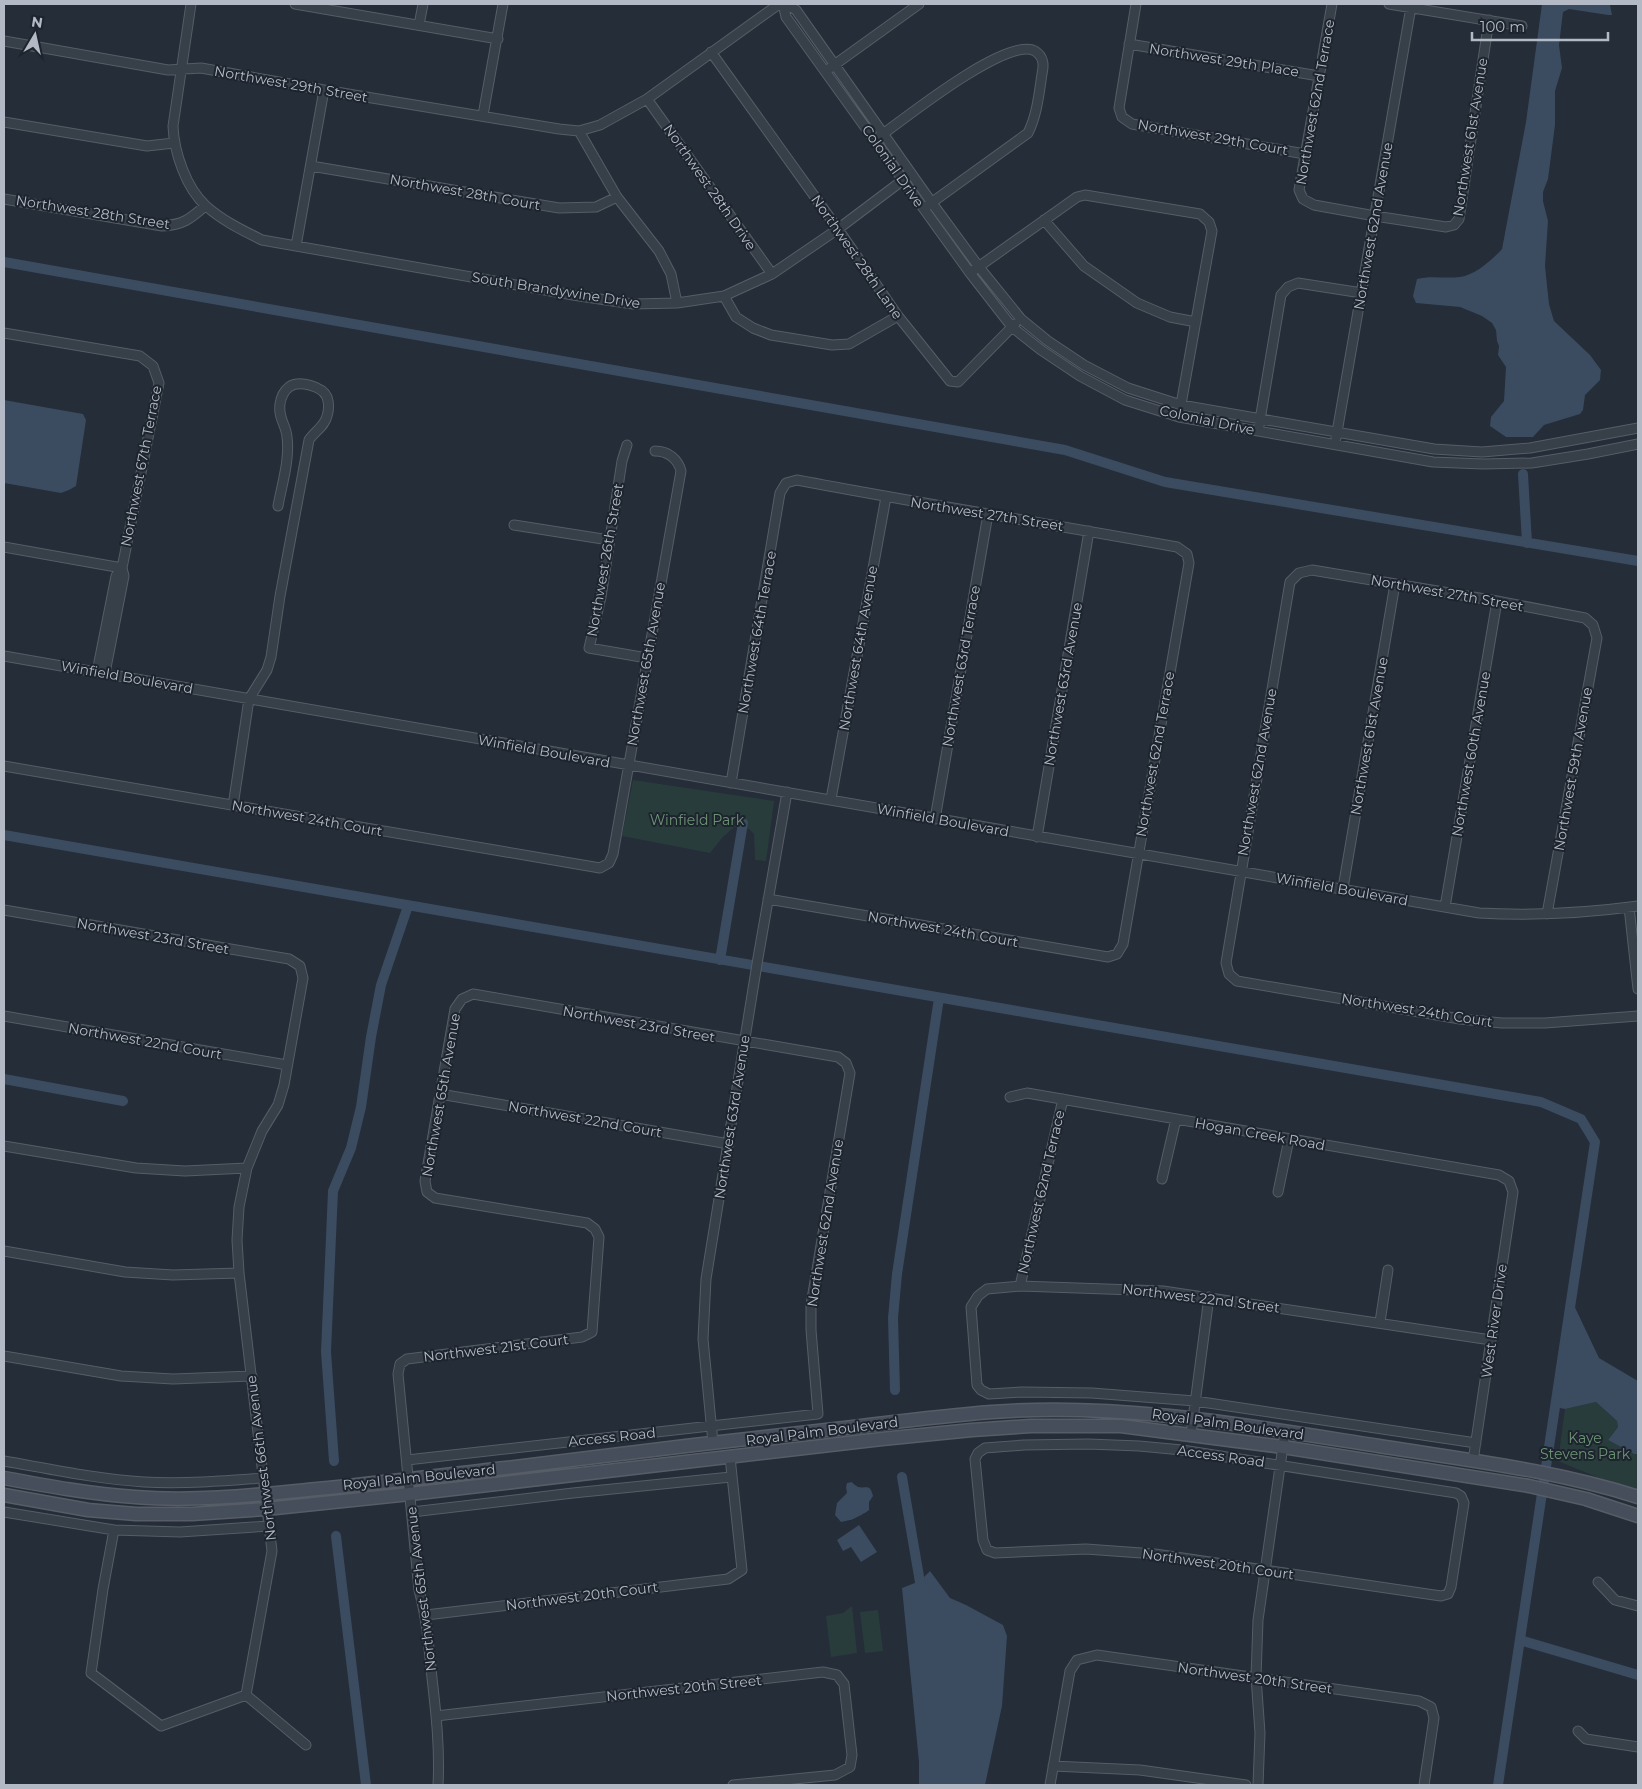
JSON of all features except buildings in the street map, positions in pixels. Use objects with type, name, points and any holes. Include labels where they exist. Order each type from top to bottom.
[{"type":"main road","name":"Royal Palm Boulevard","points":[[4,1478],[89,1493],[137,1498],[191,1499],[409,1480],[746,1439],[971,1414],[1029,1410],[1096,1411],[1193,1419],[1285,1432],[1558,1475],[1638,1498]]},
{"type":"main road","name":"Royal Palm Boulevard","points":[[4,1495],[88,1510],[136,1514],[192,1514],[266,1509],[410,1494],[882,1439],[1030,1426],[1121,1426],[1283,1447],[1529,1486],[1555,1491],[1638,1516]]},
{"type":"main road","points":[[730,1457],[731,1451],[746,1439]]},
{"type":"main road","points":[[689,1461],[704,1454],[713,1443]]},
{"type":"street","name":"South Brandywine Drive","points":[[191,4],[173,126],[174,143],[181,165],[192,188],[205,206],[233,226],[262,240],[632,304],[677,303],[724,296],[772,274],[838,229],[911,174]]},
{"type":"street","points":[[294,4],[343,8],[420,25],[498,39]]},
{"type":"street","points":[[420,25],[423,4]]},
{"type":"street","points":[[483,115],[503,4]]},
{"type":"street","points":[[677,303],[671,274],[659,251],[617,198],[579,131],[600,125],[647,99],[711,52],[783,4]]},
{"type":"street","name":"Colonial Drive","points":[[783,4],[796,10],[932,203],[1021,319],[1048,341],[1084,365],[1128,388],[1181,406],[1434,449],[1482,452],[1530,448],[1638,428]]},
{"type":"street","name":"Colonial Drive","points":[[783,4],[786,17],[923,209],[1012,327],[1041,350],[1080,376],[1124,400],[1178,417],[1433,462],[1483,464],[1532,462],[1638,444]]},
{"type":"street","points":[[825,71],[919,4]]},
{"type":"street","points":[[1129,44],[1136,4]]},
{"type":"street","name":"Northwest 62nd Terrace","points":[[1332,4],[1299,190],[1303,199],[1314,204],[1375,216]]},
{"type":"street","points":[[1390,4],[1522,26]]},
{"type":"street","name":"Northwest 62nd Avenue","points":[[1335,445],[1411,7]]},
{"type":"street","name":"Northwest 61st Avenue","points":[[1375,216],[1446,227],[1454,224],[1459,219],[1489,20]]},
{"type":"street","name":"Northwest 29th Street","points":[[4,41],[168,70],[200,68],[579,131]]},
{"type":"street","name":"Northwest 29th Place","points":[[1129,44],[1319,76]]},
{"type":"street","name":"Northwest 29th Court","points":[[1129,44],[1119,108],[1122,117],[1132,124],[1305,154]]},
{"type":"street","points":[[874,140],[953,84],[992,60],[1020,49],[1030,49],[1039,54],[1044,64],[1034,123],[1028,133],[923,209]]},
{"type":"street","name":"Northwest 28th Lane","points":[[711,52],[898,316],[950,381],[958,382],[1021,319]]},
{"type":"street","points":[[296,246],[324,90]]},
{"type":"street","name":"Northwest 28th Drive","points":[[647,99],[772,274]]},
{"type":"street","points":[[4,122],[147,146],[174,143]]},
{"type":"street","name":"Northwest 28th Court","points":[[311,166],[559,208],[596,207],[617,198]]},
{"type":"street","points":[[970,273],[1077,197],[1085,195],[1200,214],[1209,222],[1212,231],[1178,417]]},
{"type":"street","name":"Northwest 28th Street","points":[[4,199],[162,226],[177,225],[190,219],[205,206]]},
{"type":"street","points":[[1044,220],[1084,266],[1137,302],[1170,317],[1196,322]]},
{"type":"street","points":[[1258,432],[1281,295],[1288,287],[1298,283],[1362,293]]},
{"type":"street","points":[[724,296],[736,317],[752,328],[771,335],[832,344],[849,344],[898,316]]},
{"type":"street","name":"Northwest 67th Terrace","points":[[4,333],[140,356],[153,366],[159,383],[122,568],[116,576],[101,673]]},
{"type":"street","points":[[233,806],[249,699],[267,670],[271,657],[280,596],[309,440],[325,423],[329,407],[327,397],[323,391],[309,385],[291,386],[284,393],[280,402],[280,417],[287,435],[287,448],[278,506]]},
{"type":"street","points":[[1585,439],[1588,454]]},
{"type":"street","name":"Northwest 26th Street","points":[[627,445],[622,461],[600,596],[589,648],[647,658]]},
{"type":"street","points":[[1530,448],[1532,462]]},
{"type":"street","name":"Northwest 65th Avenue","points":[[609,863],[614,854],[681,471],[679,464],[673,457],[655,451]]},
{"type":"street","name":"Northwest 27th Street","points":[[786,483],[797,480],[1089,531],[1177,547],[1186,554]]},
{"type":"street","name":"Northwest 64th Terrace","points":[[731,783],[780,493],[786,483]]},
{"type":"street","name":"Northwest 64th Avenue","points":[[830,799],[886,497]]},
{"type":"street","name":"Northwest 63rd Terrace","points":[[934,818],[988,514]]},
{"type":"street","points":[[514,525],[609,540]]},
{"type":"street","name":"Northwest 63rd Avenue","points":[[1037,837],[1089,531]]},
{"type":"street","points":[[4,547],[122,568]]},
{"type":"street","name":"Northwest 62nd Terrace","points":[[1117,954],[1123,944],[1189,563],[1186,554]]},
{"type":"street","name":"Northwest 27th Street","points":[[1299,573],[1312,570],[1497,600],[1584,618],[1593,625]]},
{"type":"street","name":"Northwest 62nd Avenue","points":[[1229,974],[1226,963],[1240,871],[1290,582],[1299,573]]},
{"type":"street","name":"Northwest 61st Avenue","points":[[1344,888],[1395,584]]},
{"type":"street","name":"Northwest 60th Avenue","points":[[1444,907],[1497,600]]},
{"type":"street","name":"Northwest 59th Avenue","points":[[1547,914],[1597,638],[1593,625]]},
{"type":"street","name":"Winfield Boulevard","points":[[4,656],[1479,913],[1510,915],[1547,914],[1634,907]]},
{"type":"street","name":"Northwest 24th Court","points":[[4,766],[600,868],[609,863]]},
{"type":"street","name":"Northwest 63rd Avenue","points":[[713,1443],[705,1375],[704,1306],[712,1238],[787,792]]},
{"type":"street","name":"Northwest 24th Court","points":[[768,899],[1108,957],[1117,954]]},
{"type":"street","points":[[1634,907],[1638,989]]},
{"type":"street","name":"Northwest 23rd Street","points":[[4,910],[289,959],[300,966]]},
{"type":"street","name":"Northwest 66th Avenue","points":[[246,1695],[272,1551],[239,1273],[237,1240],[239,1207],[247,1168],[262,1131],[278,1105],[284,1085],[303,978],[300,966]]},
{"type":"street","name":"Northwest 24th Court","points":[[1229,974],[1237,981],[1460,1019],[1502,1023],[1546,1023],[1638,1016]]},
{"type":"street","name":"Northwest 23rd Street","points":[[462,999],[472,994],[838,1057],[846,1063]]},
{"type":"street","name":"Northwest 65th Avenue","points":[[462,999],[455,1009],[425,1181],[427,1192],[435,1198],[587,1223],[595,1229],[599,1238],[592,1332]]},
{"type":"street","name":"Northwest 22nd Court","points":[[4,1016],[287,1065]]},
{"type":"street","name":"Northwest 62nd Avenue","points":[[818,1414],[811,1330],[811,1305],[850,1073],[846,1063]]},
{"type":"street","name":"Hogan Creek Road","points":[[1010,1097],[1027,1093],[1063,1099],[1499,1175],[1509,1181]]},
{"type":"street","name":"Northwest 22nd Court","points":[[440,1094],[729,1144]]},
{"type":"street","name":"Northwest 62nd Terrace","points":[[1020,1286],[1063,1099]]},
{"type":"street","points":[[1162,1179],[1176,1119]]},
{"type":"street","points":[[1278,1192],[1289,1139]]},
{"type":"street","points":[[4,1146],[136,1168],[185,1171],[247,1168]]},
{"type":"street","name":"West River Drive","points":[[1474,1461],[1513,1192],[1509,1181]]},
{"type":"street","points":[[4,1251],[124,1272],[173,1275],[239,1273]]},
{"type":"street","points":[[1380,1322],[1388,1270]]},
{"type":"street","name":"Northwest 22nd Street","points":[[1195,1401],[1092,1393],[1022,1392],[989,1394],[981,1390],[977,1384],[971,1307],[978,1296],[987,1289],[1020,1286],[1162,1291],[1491,1340]]},
{"type":"street","points":[[1191,1434],[1209,1297]]},
{"type":"street","name":"Northwest 21st Court","points":[[400,1364],[407,1359],[582,1337],[592,1332]]},
{"type":"street","points":[[4,1356],[121,1376],[173,1379],[252,1376]]},
{"type":"street","name":"Northwest 65th Avenue","points":[[400,1364],[398,1374],[419,1590],[426,1615],[436,1716],[438,1785]]},
{"type":"street","points":[[1195,1401],[1476,1443]]},
{"type":"street","name":"Access Road","points":[[407,1460],[818,1414]]},
{"type":"street","points":[[1258,1785],[1260,1733],[1256,1677],[1258,1620],[1285,1432]]},
{"type":"street","name":"Access Road","points":[[975,1459],[978,1452],[985,1448],[1088,1444],[1139,1446],[1182,1450],[1456,1493],[1461,1496],[1464,1503]]},
{"type":"street","points":[[412,1512],[731,1476],[730,1457]]},
{"type":"street","name":"Northwest 20th Court","points":[[975,1459],[983,1540],[987,1550],[995,1553],[1086,1550],[1155,1554],[1441,1596],[1448,1594],[1451,1587],[1464,1503]]},
{"type":"street","points":[[4,1461],[87,1476],[143,1482],[195,1483],[263,1478]]},
{"type":"street","name":"Northwest 20th Court","points":[[426,1615],[728,1579],[742,1570],[731,1476]]},
{"type":"street","points":[[4,1512],[114,1530],[180,1532],[269,1526]]},
{"type":"street","points":[[114,1530],[91,1673],[161,1726],[246,1695],[306,1745]]},
{"type":"street","points":[[1598,1582],[1615,1600],[1638,1606]]},
{"type":"street","name":"Northwest 20th Street","points":[[1053,1766],[1070,1671],[1077,1660],[1097,1655],[1419,1701],[1431,1707],[1434,1718],[1424,1785]]},
{"type":"street","name":"Northwest 20th Street","points":[[436,1716],[823,1672],[837,1675],[844,1684],[852,1755],[850,1767],[835,1775],[733,1785]]},
{"type":"street","points":[[1578,1731],[1586,1740],[1638,1747]]},
{"type":"street","points":[[1050,1785],[1053,1766],[1140,1770],[1246,1785]]},
{"type":"green space","name":"Winfield Park","points":[[633,780],[774,801],[766,861],[755,860],[754,834],[749,829],[734,827],[710,853],[622,836]]},
{"type":"green space","name":"Kaye Stevens Park","points":[[1596,1402],[1617,1421],[1618,1427],[1608,1440],[1634,1454],[1638,1454],[1638,1494],[1558,1461],[1565,1409]]},
{"type":"green space","points":[[852,1606],[857,1653],[831,1657],[826,1616],[843,1613]]},
{"type":"green space","points":[[878,1610],[883,1651],[865,1653],[860,1612]]},
{"type":"water","points":[[1542,4],[1605,4],[1610,5],[1612,15],[1569,9],[1563,12],[1559,45],[1562,68],[1555,91],[1555,125],[1548,179],[1543,192],[1543,201],[1548,221],[1545,266],[1549,304],[1554,321],[1590,355],[1601,370],[1600,380],[1585,395],[1583,410],[1580,414],[1544,425],[1533,437],[1506,437],[1490,426],[1491,417],[1504,401],[1506,367],[1498,355],[1499,346],[1496,330],[1492,323],[1482,316],[1460,307],[1416,303],[1413,296],[1417,279],[1466,276],[1483,266],[1502,249],[1526,122]]},
{"type":"water","points":[[4,400],[83,414],[86,420],[76,486],[61,493],[4,483]]},
{"type":"water","points":[[1571,1299],[1599,1358],[1638,1381],[1638,1454],[1634,1454],[1608,1440],[1618,1427],[1617,1421],[1596,1402],[1565,1409],[1555,1407]]},
{"type":"water","points":[[852,1482],[858,1487],[871,1489],[873,1496],[869,1502],[869,1510],[854,1519],[841,1522],[835,1515],[837,1503],[847,1493],[847,1483]]},
{"type":"water","points":[[859,1525],[877,1552],[861,1562],[851,1547],[843,1551],[837,1540]]},
{"type":"water","points":[[930,1571],[950,1598],[1003,1625],[1007,1636],[1002,1706],[985,1785],[919,1785],[919,1762],[902,1588],[920,1581]]},
{"type":"waterway","points":[[4,262],[1065,450],[1165,482],[1638,561]]},
{"type":"waterway","points":[[1523,474],[1527,543]]},
{"type":"waterway","points":[[720,960],[743,823]]},
{"type":"waterway","points":[[4,835],[1541,1102],[1581,1119],[1595,1142],[1498,1785]]},
{"type":"waterway","points":[[334,1461],[326,1352],[333,1191],[351,1148],[361,1107],[381,985],[408,906]]},
{"type":"waterway","points":[[895,1390],[893,1318],[897,1274],[939,998]]},
{"type":"waterway","points":[[4,1079],[123,1101]]},
{"type":"waterway","points":[[902,1477],[922,1594]]},
{"type":"waterway","points":[[336,1536],[366,1785]]},
{"type":"waterway","points":[[1520,1640],[1638,1675]]}]
